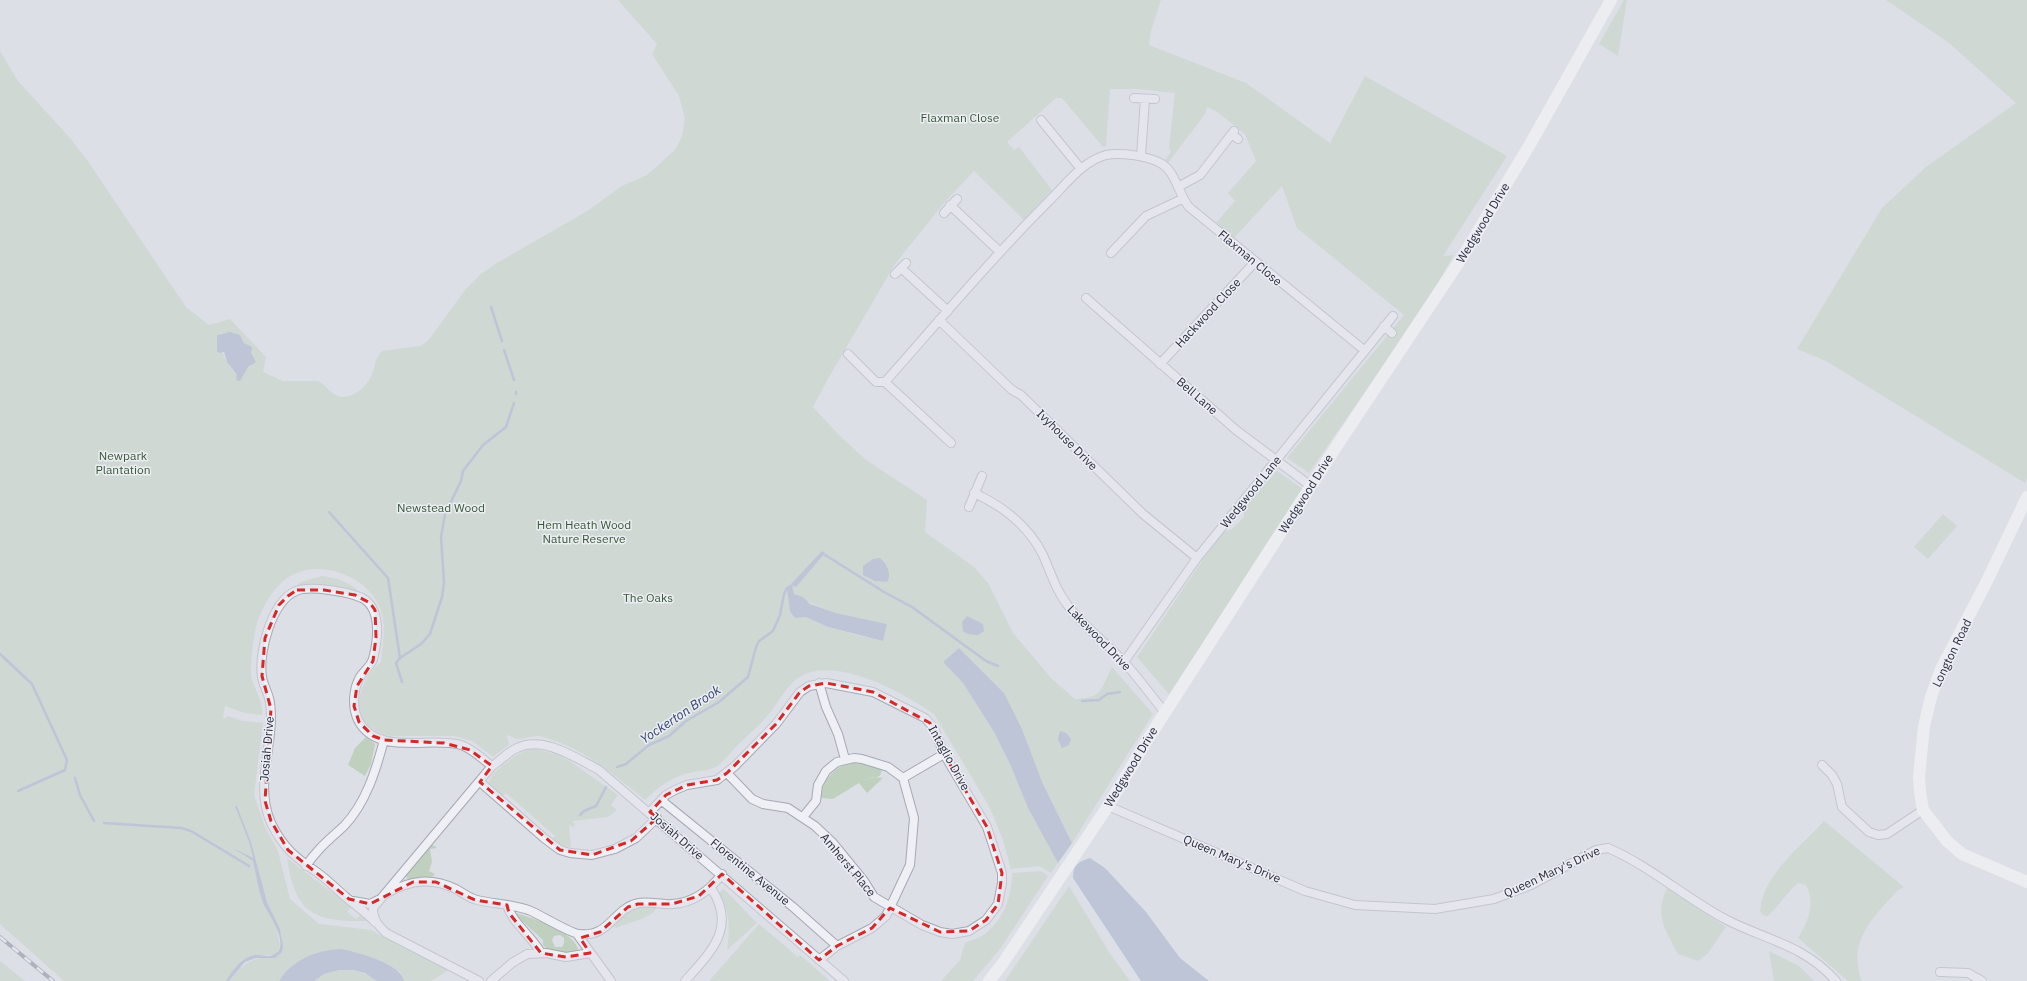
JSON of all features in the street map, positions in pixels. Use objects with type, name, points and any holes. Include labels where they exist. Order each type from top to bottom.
[{"type":"street","name":"Wedgwood Drive","points":[[989,981],[1003,963],[1108,806],[1165,713],[1312,487],[1338,444],[1464,256],[1529,146],[1611,0]]},
{"type":"street","points":[[1134,98],[1155,99]]},
{"type":"street","points":[[1141,156],[1145,99]]},
{"type":"street","points":[[1041,120],[1081,169]]},
{"type":"street","points":[[1178,187],[1200,175],[1235,135]]},
{"type":"street","name":"Flaxman Close","points":[[885,382],[1000,252],[1081,169],[1106,155],[1141,156],[1164,165],[1178,187],[1182,199],[1189,207],[1364,350]]},
{"type":"street","points":[[944,212],[957,198]]},
{"type":"street","points":[[1111,253],[1146,216],[1182,199]]},
{"type":"street","points":[[950,206],[1000,252]]},
{"type":"street","name":"Hackwood Close","points":[[1160,364],[1255,262]]},
{"type":"street","points":[[901,268],[948,311]]},
{"type":"street","name":"Bell Lane","points":[[1086,298],[1236,430],[1312,487]]},
{"type":"street","name":"Wedgwood Lane","points":[[1124,662],[1197,558],[1393,316]]},
{"type":"street","name":"Ivyhouse Drive","points":[[939,320],[1012,390],[1021,395],[1143,514],[1197,558]]},
{"type":"street","points":[[1384,326],[1392,333]]},
{"type":"street","points":[[848,354],[876,382],[885,382],[951,443]]},
{"type":"street","points":[[969,506],[982,476]]},
{"type":"street","name":"Lakewood Drive","points":[[974,493],[1009,513],[1034,540],[1043,555],[1059,593],[1068,606],[1095,636],[1124,662],[1165,713]]},
{"type":"street","name":"Longton Road","points":[[1923,810],[1919,777],[1922,737],[1931,697],[1941,669],[1987,581],[2027,497]]},
{"type":"street","name":"Josiah Drive","points":[[479,981],[386,933],[360,908],[348,900],[288,850],[270,821],[263,787],[271,709],[262,676],[262,658],[265,638],[279,605],[297,590],[307,589],[342,592],[363,598],[370,603],[375,610],[376,638],[372,661],[357,684],[354,706],[359,722],[372,736],[392,742],[457,744],[470,750],[492,766]]},
{"type":"street","points":[[819,683],[826,707],[838,734],[845,759]]},
{"type":"street","name":"Intaglio Drive","points":[[650,812],[661,800],[675,790],[687,785],[717,780],[727,773],[776,724],[800,692],[809,686],[819,683],[844,685],[873,692],[925,718],[934,728],[944,754],[987,827],[1002,873],[1001,894],[998,904],[986,920],[969,931],[952,934],[940,932],[922,925],[890,908]]},
{"type":"street","points":[[306,866],[316,851],[344,825],[355,812],[377,767],[384,740]]},
{"type":"street","name":"Josiah Drive","points":[[377,925],[373,917],[373,910],[381,897],[492,766],[516,748],[528,744],[538,744],[562,751],[599,770],[657,818],[844,981]]},
{"type":"street","points":[[903,778],[944,754]]},
{"type":"street","points":[[803,817],[816,801],[818,785],[826,771],[833,764],[845,759],[862,759],[885,766],[903,778],[914,818],[914,837],[910,865],[886,916],[872,928],[837,946],[819,960]]},
{"type":"street","points":[[1822,765],[1832,775],[1837,784],[1842,807],[1869,832],[1878,835],[1887,834],[1923,810],[1947,841],[1962,854],[2027,882]]},
{"type":"street","name":"Amherst Place","points":[[727,773],[752,799],[763,804],[788,808],[803,817],[833,843],[864,881],[874,897],[890,908]]},
{"type":"street","points":[[480,782],[544,838],[560,850],[570,853],[592,855],[615,849],[636,838],[657,818]]},
{"type":"street","name":"Florentine Avenue","points":[[661,800],[793,907],[837,946]]},
{"type":"street","name":"Queen Mary's Drive","points":[[1108,806],[1305,891],[1355,905],[1436,909],[1494,899],[1531,884],[1596,850],[1608,848],[1725,919],[1772,938],[1809,957],[1836,981]]},
{"type":"street","points":[[348,900],[370,904],[381,897],[413,882],[429,881],[444,884],[475,900],[507,905],[530,911],[577,934],[591,934],[600,932],[628,907],[638,904],[657,902],[672,904],[699,896],[710,888],[722,874]]},
{"type":"street","points":[[685,981],[701,964],[719,938],[722,928],[723,920],[718,899],[710,888]]},
{"type":"street","points":[[507,905],[509,913],[536,943],[541,953]]},
{"type":"street","points":[[577,934],[611,981]]},
{"type":"street","points":[[492,981],[519,958],[527,954],[541,953],[566,957],[590,953]]},
{"type":"street","points":[[1940,972],[1968,973],[1982,981]]},
{"type":"highlighted area","points":[[297,590],[324,590],[355,595],[370,603],[375,610],[376,637],[373,661],[357,686],[354,706],[359,722],[373,736],[384,740],[444,743],[470,750],[492,766],[480,782],[560,850],[592,855],[631,841],[657,818],[650,812],[666,795],[687,785],[717,780],[727,773],[776,724],[800,692],[809,686],[826,683],[873,692],[930,723],[944,754],[987,827],[1002,873],[998,904],[986,920],[969,931],[940,932],[890,908],[872,928],[837,946],[819,960],[722,874],[699,896],[672,904],[638,904],[628,907],[600,932],[580,938],[590,953],[566,957],[541,953],[509,913],[507,905],[475,900],[436,882],[413,882],[370,904],[357,902],[349,899],[288,850],[271,821],[265,801],[271,709],[262,676],[265,638],[279,605],[288,596]]},
{"type":"green space","points":[[618,0],[1161,0],[1151,31],[1149,45],[1246,83],[1330,143],[1365,76],[1507,156],[1443,256],[1454,255],[1426,303],[1309,473],[1287,458],[1404,315],[1297,228],[1282,186],[1234,238],[1216,223],[1235,201],[1228,193],[1256,161],[1245,134],[1216,111],[1207,107],[1205,114],[1168,163],[1165,160],[1171,152],[1169,147],[1175,93],[1138,89],[1110,89],[1106,146],[1103,147],[1062,98],[1056,98],[1007,142],[1014,150],[1019,147],[1052,190],[1024,220],[974,171],[944,203],[895,264],[813,407],[839,435],[866,460],[927,500],[925,532],[973,566],[988,583],[1013,633],[1052,679],[1075,699],[1091,697],[1100,691],[1112,667],[1153,714],[1072,843],[1043,784],[1022,729],[1004,693],[959,648],[943,662],[963,683],[994,732],[1010,764],[1028,808],[1058,863],[1051,873],[1039,866],[1011,869],[1003,840],[990,808],[934,714],[921,705],[886,686],[846,672],[826,670],[809,673],[794,681],[764,720],[719,765],[710,769],[679,776],[661,786],[645,800],[597,763],[571,748],[543,737],[537,736],[518,739],[507,735],[509,745],[493,757],[472,741],[454,736],[389,736],[375,730],[366,723],[361,714],[359,704],[365,682],[381,662],[384,624],[379,605],[361,584],[348,576],[334,571],[320,569],[305,570],[292,575],[280,583],[267,601],[258,620],[252,650],[251,675],[260,701],[262,715],[245,713],[225,706],[223,719],[228,716],[243,721],[263,723],[254,795],[265,827],[278,851],[290,899],[319,924],[371,930],[449,970],[431,981],[404,981],[400,972],[373,959],[352,952],[332,950],[311,956],[288,971],[279,981],[229,981],[250,961],[278,956],[282,938],[280,929],[267,902],[251,842],[236,806],[249,842],[263,902],[275,923],[280,945],[277,953],[273,955],[256,955],[237,966],[226,981],[64,981],[0,924],[0,51],[18,81],[70,138],[87,160],[186,307],[209,325],[230,319],[266,357],[263,372],[283,381],[318,381],[335,395],[343,397],[353,394],[363,388],[370,379],[376,359],[382,351],[420,346],[428,341],[465,290],[481,274],[497,263],[589,210],[622,186],[647,175],[675,150],[682,137],[685,118],[679,96],[652,54],[657,44]],"holes":[[[222,333],[240,335],[253,357],[252,365],[237,375],[224,356],[220,345],[217,335]],[[808,602],[836,613],[886,624],[883,641],[828,627],[806,617],[795,618]]]},
{"type":"green space","points":[[1624,0],[1627,0],[1618,56],[1599,44]]},
{"type":"green space","points":[[1886,0],[2027,0],[2027,479],[2025,483],[1826,361],[1797,349],[1882,208],[1926,167],[2016,103],[1949,43]]},
{"type":"green space","points":[[1277,471],[1304,490],[1169,694],[1137,657],[1204,558],[1223,533],[1232,529],[1244,517],[1244,508]]},
{"type":"green space","points":[[1943,514],[1957,526],[1928,559],[1914,547]]},
{"type":"green space","points":[[322,576],[334,578],[350,584],[363,596],[356,593],[289,592],[301,582]]},
{"type":"green space","points":[[366,737],[375,744],[371,764],[365,776],[348,765],[355,748]]},
{"type":"green space","points":[[534,749],[556,754],[568,760],[618,795],[611,805],[617,810],[608,817],[573,821],[575,825],[573,827],[569,825],[571,847],[559,845],[552,839],[555,836],[506,793],[502,796],[489,783],[490,779],[497,770],[508,761],[523,751]]},
{"type":"green space","points":[[848,762],[858,762],[882,769],[880,776],[875,777],[883,778],[867,793],[859,783],[833,799],[821,798],[824,786],[829,776]]},
{"type":"green space","points":[[1824,821],[1904,887],[1898,890],[1883,906],[1863,934],[1859,944],[1858,955],[1859,974],[1862,981],[1848,981],[1798,938],[1810,912],[1809,892],[1806,885],[1798,883],[1767,916],[1763,915],[1760,911],[1763,897],[1768,885],[1776,873],[1794,851]]},
{"type":"green space","points":[[433,845],[437,848],[430,849],[432,862],[429,871],[435,874],[432,877],[407,879],[406,875],[430,846]]},
{"type":"green space","points":[[287,858],[351,907],[347,912],[356,919],[360,915],[367,921],[333,919],[310,911],[302,903],[295,892]]},
{"type":"green space","points":[[1041,871],[1048,876],[1000,949],[973,981],[941,981],[960,960],[965,943],[978,938],[992,928],[1002,914],[1006,906],[1012,882],[1012,873]]},
{"type":"green space","points":[[1069,886],[1109,952],[1130,981],[1005,981]]},
{"type":"green space","points":[[1667,888],[1726,927],[1708,953],[1698,961],[1678,954],[1665,929],[1661,915],[1661,907]]},
{"type":"green space","points":[[723,889],[757,923],[727,950],[729,935],[728,921],[723,900],[719,893]]},
{"type":"green space","points":[[639,906],[657,907],[645,918],[617,928],[613,926],[625,913]]},
{"type":"green space","points":[[516,913],[552,926],[569,937],[579,951],[575,953],[550,952],[543,945],[543,940],[516,917]],"holes":[[[560,935],[564,938],[562,947],[555,947],[552,940],[554,936]]]},
{"type":"green space","points":[[759,924],[798,957],[800,955],[830,981],[709,981]]},
{"type":"green space","points":[[1769,951],[1799,966],[1814,981],[1774,981]]},
{"type":"green space","points":[[0,961],[25,981],[0,981]]},
{"type":"green space","points":[[339,970],[359,972],[368,975],[377,981],[314,981],[324,974]]},
{"type":"water","points":[[230,332],[240,335],[244,343],[252,347],[251,353],[256,362],[248,367],[240,381],[236,380],[237,375],[227,362],[224,352],[219,353],[217,351],[217,335]]},
{"type":"water","points":[[822,551],[825,553],[796,587],[791,584]]},
{"type":"water","points":[[880,558],[885,563],[889,572],[887,582],[875,581],[863,575],[863,566],[873,559]]},
{"type":"water","points":[[792,586],[794,594],[803,597],[810,604],[836,613],[887,624],[883,641],[828,627],[806,617],[795,618],[790,611],[787,588]]},
{"type":"water","points":[[967,616],[983,624],[984,631],[978,635],[968,634],[963,631],[962,622]]},
{"type":"water","points":[[959,648],[1004,693],[1022,729],[1043,784],[1072,843],[1058,863],[1028,808],[1010,764],[994,732],[963,683],[943,662]]},
{"type":"water","points":[[1060,731],[1066,733],[1071,739],[1069,745],[1062,748],[1058,739]]},
{"type":"water","points":[[235,806],[237,806],[251,842],[267,902],[280,929],[283,946],[282,952],[275,958],[256,958],[245,962],[229,981],[226,981],[243,960],[258,955],[273,955],[278,951],[280,945],[280,937],[277,929],[261,898],[253,861],[233,848],[253,858],[249,842]]},
{"type":"water","points":[[1090,858],[1105,868],[1146,912],[1180,958],[1209,981],[1141,981],[1073,878],[1075,867],[1082,861]]},
{"type":"water","points":[[341,949],[367,956],[387,964],[396,969],[404,981],[377,981],[365,973],[353,970],[339,970],[324,974],[314,981],[279,981],[298,961],[323,951]]},
{"type":"waterway","points":[[491,307],[502,341]]},
{"type":"waterway","points":[[504,350],[514,380]]},
{"type":"waterway","points":[[402,682],[396,663],[400,658],[421,644],[430,634],[442,597],[444,582],[441,537],[445,514],[461,481],[463,471],[483,445],[506,427],[514,403]]},
{"type":"waterway","points":[[329,512],[388,578],[400,658]]},
{"type":"waterway","points":[[822,553],[884,592],[912,607],[986,661],[998,666]]},
{"type":"waterway","name":"Yockerton Brook","points":[[617,767],[626,764],[649,745],[669,736],[686,721],[719,702],[748,677],[759,641],[773,631],[780,615],[784,594],[787,588],[795,584]]},
{"type":"waterway","points":[[0,654],[32,684],[67,760],[65,770],[18,791]]},
{"type":"waterway","points":[[1082,701],[1099,700],[1107,694],[1120,692]]},
{"type":"waterway","points":[[75,778],[80,795],[94,821]]},
{"type":"waterway","name":"Yockerton Brook","points":[[580,815],[584,811],[596,806],[606,787]]},
{"type":"waterway","points":[[104,823],[181,828],[191,831],[249,866]]},
{"type":"railway","points":[[0,937],[53,981]]},
{"type":"park label","name":"Newpark Plantation","points":[[123,463]]},
{"type":"park label","name":"Newstead Wood","points":[[441,508]]},
{"type":"park label","name":"Hem Heath Wood Nature Reserve","points":[[584,532]]},
{"type":"park label","name":"The Oaks","points":[[648,598]]}]
